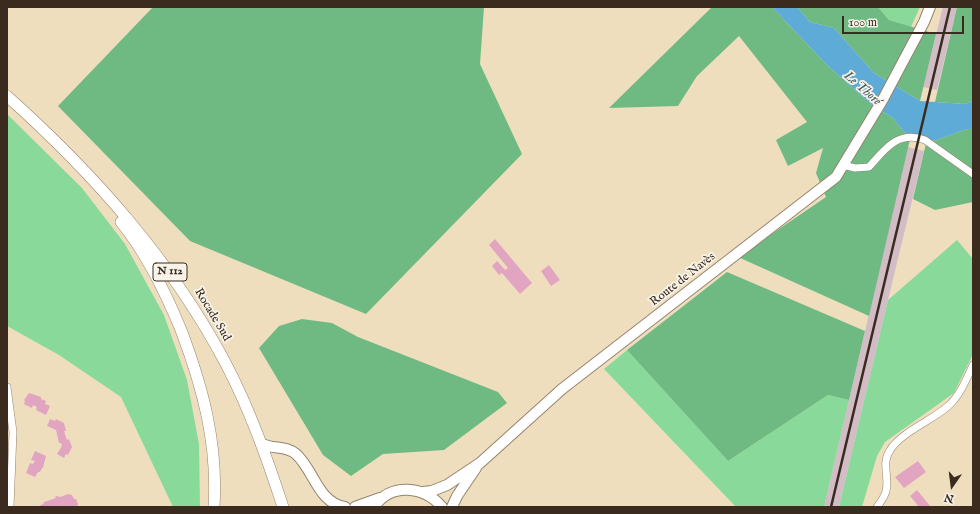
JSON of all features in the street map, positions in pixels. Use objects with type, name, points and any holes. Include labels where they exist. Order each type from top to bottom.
[{"type":"main road","name":"Route de Navès","points":[[374,507],[384,497],[393,492],[403,490],[423,492],[432,491],[447,485],[480,463],[562,389],[836,177],[866,129],[901,67],[930,7]]},
{"type":"main road","name":"Rocade Sud","points":[[7,96],[84,169],[160,258],[173,277],[226,364],[261,443],[283,507]]},
{"type":"main road","points":[[41,128],[88,181],[130,233],[148,260],[169,302],[194,364],[207,412],[214,466],[214,507]]},
{"type":"main road","points":[[261,443],[267,446],[286,448],[296,454],[325,496],[336,504],[345,507]]},
{"type":"main road","name":"Route de Navès","points":[[452,507],[457,496],[480,463]]},
{"type":"main road","points":[[423,492],[434,498],[442,507]]},
{"type":"main road","points":[[355,507],[384,497]]},
{"type":"street","points":[[843,165],[855,168],[869,167],[890,144],[902,138],[916,137],[925,140],[973,174]]},
{"type":"street","points":[[877,507],[886,494],[887,486],[885,467],[888,452],[898,441],[954,401],[973,365]]},
{"type":"street","points":[[7,387],[13,432],[10,507]]},
{"type":"shaded area","points":[[943,7],[957,7],[937,90],[923,87]]},
{"type":"shaded area","points":[[908,147],[924,151],[839,507],[824,507]]},
{"type":"green space","points":[[153,7],[484,7],[480,64],[522,154],[366,314],[190,241],[58,106]]},
{"type":"green space","points":[[712,7],[772,7],[827,65],[872,105],[893,118],[905,133],[911,135],[869,316],[738,257],[826,197],[816,173],[823,148],[788,166],[776,140],[807,122],[739,36],[697,76],[678,106],[609,108]]},
{"type":"green space","points":[[797,7],[878,7],[889,20],[936,34],[920,101],[874,73],[834,28],[810,22]]},
{"type":"green space","points":[[878,7],[920,7],[911,27],[889,20]]},
{"type":"green space","points":[[957,7],[973,7],[973,101],[965,104],[935,102]]},
{"type":"green space","points":[[7,114],[82,188],[125,244],[164,315],[187,380],[199,444],[200,507],[173,507],[121,397],[59,355],[7,326]]},
{"type":"green space","points":[[967,129],[973,129],[973,202],[935,210],[913,199],[927,139],[934,141]]},
{"type":"green space","points":[[957,240],[973,259],[973,354],[954,393],[885,442],[877,456],[862,507],[839,507],[888,300]]},
{"type":"green space","points":[[727,272],[865,331],[849,400],[828,395],[728,461],[627,350]]},
{"type":"green space","points":[[302,319],[332,323],[358,337],[498,392],[507,403],[444,450],[383,454],[351,476],[323,455],[259,348],[279,326]]},
{"type":"green space","points":[[627,350],[728,461],[828,395],[849,400],[824,507],[736,507],[604,369]]},
{"type":"water","name":"Le Thoré","points":[[772,7],[797,7],[810,22],[834,28],[874,73],[920,101],[965,104],[973,101],[973,129],[967,129],[934,141],[905,133],[893,118],[872,105],[827,65]]},
{"type":"building","points":[[495,239],[532,283],[520,294],[502,273],[499,275],[492,266],[497,261],[505,270],[508,268],[489,245]]},
{"type":"building","points":[[549,265],[560,280],[551,286],[541,271]]},
{"type":"building","points":[[29,393],[41,397],[41,399],[46,401],[45,404],[50,406],[46,415],[36,410],[37,407],[33,405],[32,408],[24,404],[24,400]]},
{"type":"building","points":[[50,419],[55,421],[56,419],[64,423],[66,431],[64,431],[67,440],[69,439],[72,447],[68,455],[66,454],[64,458],[57,454],[62,446],[61,443],[59,443],[56,430],[47,426]]},
{"type":"building","points":[[35,451],[46,456],[43,468],[35,477],[26,473],[30,463],[33,464],[35,461],[31,460]]},
{"type":"building","points":[[918,461],[926,472],[904,488],[895,477]]},
{"type":"building","points":[[917,490],[931,507],[919,507],[910,496]]},
{"type":"building","points":[[68,494],[72,495],[74,499],[76,499],[78,504],[77,507],[37,507],[44,502],[56,498],[55,497],[57,496],[60,497]]},
{"type":"railway","points":[[831,507],[950,7]]}]
